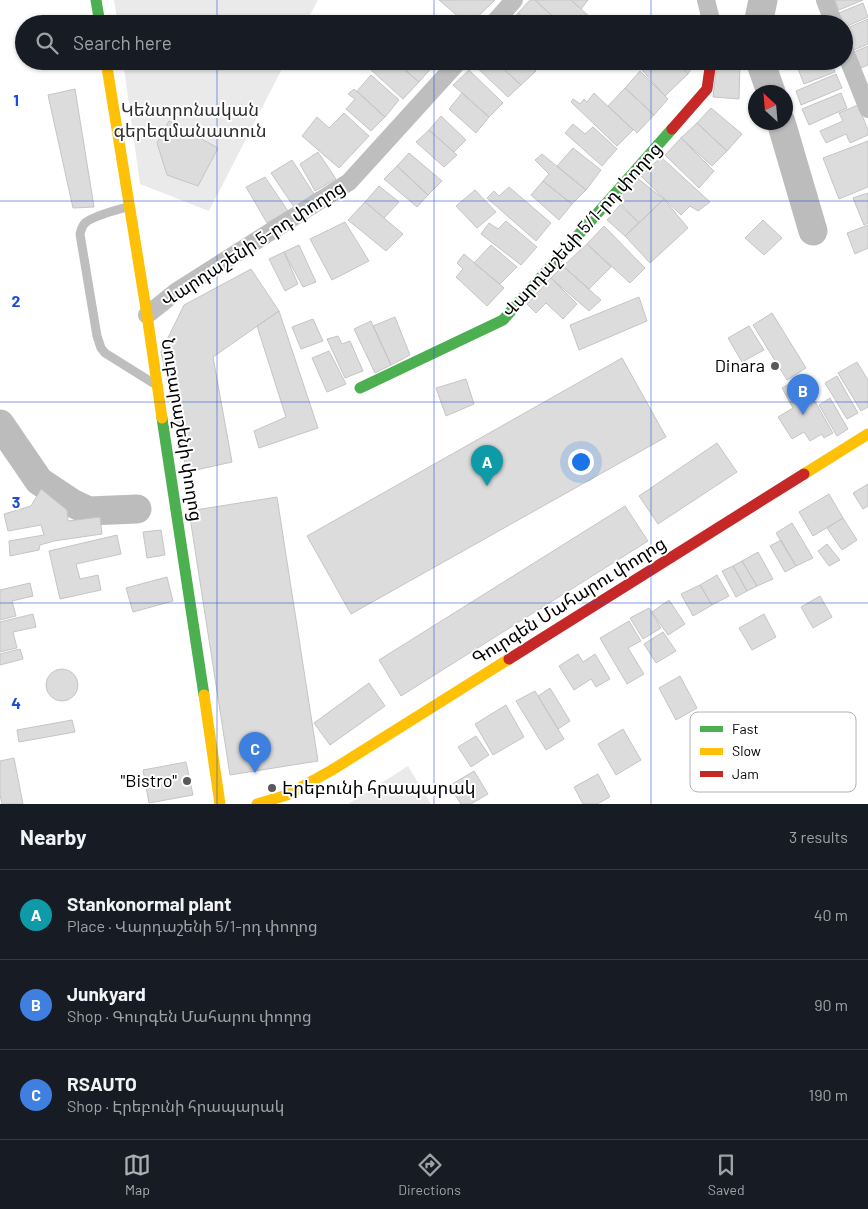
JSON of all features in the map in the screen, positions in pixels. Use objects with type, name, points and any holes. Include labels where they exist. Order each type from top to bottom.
[{"type":"main road","points":[[96,0],[98,15]]},
{"type":"main road","name":"Նուբարաշենի փողոց","points":[[107,70],[158,385],[220,804]]},
{"type":"main road","name":"Վարդաշենի 5/1-րդ փողոց","points":[[360,388],[503,320],[707,89],[710,70]]},
{"type":"main road","name":"Գուրգեն Մահարու փողոց","points":[[285,800],[868,434]]},
{"type":"main road","points":[[257,804],[285,800]]},
{"type":"street","points":[[501,15],[514,0]]},
{"type":"street","points":[[706,0],[710,15]]},
{"type":"street","points":[[825,0],[831,15]]},
{"type":"street","name":"Վարդաշենի 5-րդ փողոց","points":[[147,314],[177,290],[349,182],[451,70]]},
{"type":"street","points":[[852,70],[868,110]]},
{"type":"lane","points":[[130,206],[85,223],[80,234],[96,336],[101,348],[105,353],[158,385]]},
{"type":"green space","points":[[114,0],[318,0],[310,15],[116,15]]},
{"type":"green space","name":"Կենտրոնական գերեզմանատուն","points":[[124,70],[281,70],[209,211],[140,184]]},
{"type":"green space","points":[[408,766],[431,804],[348,804]]},
{"type":"building","points":[[439,0],[495,0],[479,15],[456,15]]},
{"type":"building","points":[[530,0],[535,0],[551,15],[520,15],[518,13]]},
{"type":"building","points":[[535,0],[571,0],[588,15],[551,15]]},
{"type":"building","points":[[571,0],[588,0],[581,9]]},
{"type":"building","points":[[835,0],[863,0],[839,10]]},
{"type":"building","points":[[863,3],[868,17],[853,24],[853,15],[840,15],[839,13]]},
{"type":"building","points":[[868,19],[868,44],[854,50],[853,48],[853,26]]},
{"type":"building","points":[[868,46],[868,65],[861,68],[854,52]]},
{"type":"building","points":[[371,70],[405,70],[419,82],[403,99]]},
{"type":"building","points":[[405,70],[430,70],[419,82]]},
{"type":"building","points":[[469,70],[503,103],[489,117],[453,85]]},
{"type":"building","points":[[479,70],[505,70],[521,85],[508,97]]},
{"type":"building","points":[[505,70],[536,71],[521,85]]},
{"type":"building","points":[[642,70],[684,70],[688,74],[665,96]]},
{"type":"building","points":[[716,70],[740,70],[739,99],[713,97]]},
{"type":"building","points":[[799,70],[834,70],[835,72],[804,84]]},
{"type":"building","points":[[640,71],[668,99],[654,115],[625,88]]},
{"type":"building","points":[[836,74],[842,88],[801,105],[796,91]]},
{"type":"building","points":[[371,75],[399,100],[385,117],[357,91]]},
{"type":"building","points":[[625,88],[654,115],[637,133],[608,106]]},
{"type":"building","points":[[75,89],[94,207],[73,208],[48,95]]},
{"type":"building","points":[[354,89],[385,117],[371,131],[346,109],[355,99],[348,94]]},
{"type":"building","points":[[462,93],[489,117],[476,133],[449,109]]},
{"type":"building","points":[[594,93],[633,130],[617,146],[571,102],[573,99],[580,104],[584,99],[587,102]]},
{"type":"building","points":[[841,93],[847,108],[809,125],[802,109]]},
{"type":"building","points":[[858,105],[868,130],[868,135],[850,143],[846,134],[826,143],[820,131],[843,121],[839,113]]},
{"type":"building","points":[[711,108],[742,134],[727,151],[697,123]]},
{"type":"building","points":[[344,113],[369,136],[339,168],[302,136],[317,117],[329,128]]},
{"type":"building","points":[[441,116],[466,140],[454,152],[429,130]]},
{"type":"building","points":[[169,121],[218,148],[198,186],[167,175],[157,143]]},
{"type":"building","points":[[697,123],[727,151],[712,166],[681,138]]},
{"type":"building","points":[[573,124],[585,134],[593,127],[617,149],[602,166],[565,133]]},
{"type":"building","points":[[429,130],[457,155],[444,167],[416,142]]},
{"type":"building","points":[[681,138],[714,171],[699,188],[665,155]]},
{"type":"building","points":[[868,141],[868,187],[839,199],[823,158]]},
{"type":"building","points":[[573,148],[601,170],[586,190],[557,166]]},
{"type":"building","points":[[318,152],[336,179],[315,191],[300,164]]},
{"type":"building","points":[[409,153],[442,181],[428,195],[397,166]]},
{"type":"building","points":[[542,154],[586,190],[572,204],[543,181],[549,174],[535,160]]},
{"type":"building","points":[[661,157],[710,202],[698,211],[690,206],[681,215],[641,176]]},
{"type":"building","points":[[292,160],[314,194],[294,207],[271,173]]},
{"type":"building","points":[[397,166],[428,195],[417,207],[384,179]]},
{"type":"building","points":[[265,177],[288,211],[267,223],[246,187]]},
{"type":"building","points":[[637,178],[664,199],[639,223],[616,199]]},
{"type":"building","points":[[543,181],[572,204],[559,220],[531,195]]},
{"type":"building","points":[[379,186],[399,202],[384,218],[365,202]]},
{"type":"building","points":[[509,187],[551,223],[536,241],[487,198],[494,191],[499,196]]},
{"type":"building","points":[[475,190],[496,212],[477,228],[456,206]]},
{"type":"building","points":[[868,193],[868,223],[864,225],[853,198]]},
{"type":"building","points":[[664,199],[688,228],[650,263],[625,236]]},
{"type":"building","points":[[365,202],[403,234],[386,251],[348,220]]},
{"type":"building","points":[[620,205],[639,223],[625,236],[607,220]]},
{"type":"building","points":[[763,220],[782,238],[764,255],[745,238]]},
{"type":"building","points":[[506,221],[537,247],[521,265],[481,234],[489,223],[498,229]]},
{"type":"building","points":[[345,222],[369,261],[332,280],[310,239]]},
{"type":"building","points":[[868,225],[868,248],[855,254],[847,233]]},
{"type":"building","points":[[604,226],[645,268],[630,283],[587,244]]},
{"type":"building","points":[[587,244],[611,267],[589,289],[563,266]]},
{"type":"building","points":[[299,245],[316,282],[303,287],[284,252]]},
{"type":"building","points":[[491,245],[517,267],[500,284],[474,263]]},
{"type":"building","points":[[284,252],[298,284],[285,291],[269,259]]},
{"type":"building","points":[[464,254],[504,288],[487,306],[456,277],[463,269],[457,263]]},
{"type":"building","points":[[563,266],[601,300],[589,311],[551,278]]},
{"type":"building","points":[[251,269],[279,311],[213,357],[232,462],[187,472],[161,352],[184,305]]},
{"type":"building","points":[[551,278],[577,304],[563,319],[546,303],[536,313],[527,304]]},
{"type":"building","points":[[639,297],[647,321],[579,350],[570,325]]},
{"type":"building","points":[[279,311],[318,428],[259,448],[254,431],[286,417],[257,326]]},
{"type":"building","points":[[772,313],[806,368],[787,380],[753,325]]},
{"type":"building","points":[[395,317],[410,355],[391,365],[373,326]]},
{"type":"building","points":[[313,319],[323,341],[301,349],[292,327]]},
{"type":"building","points":[[371,321],[391,365],[375,373],[354,329]]},
{"type":"building","points":[[749,326],[764,350],[742,362],[728,338]]},
{"type":"building","points":[[338,336],[342,344],[350,341],[363,371],[345,378],[327,339]]},
{"type":"building","points":[[329,351],[346,384],[327,392],[312,358]]},
{"type":"building","points":[[622,358],[666,437],[351,614],[307,536]]},
{"type":"building","points":[[857,362],[868,380],[868,407],[861,411],[838,373]]},
{"type":"building","points":[[837,376],[858,413],[847,419],[825,383]]},
{"type":"building","points":[[801,377],[833,433],[824,438],[822,434],[810,441],[804,432],[792,439],[778,417],[793,408],[782,388]]},
{"type":"building","points":[[466,379],[474,404],[446,416],[436,388]]},
{"type":"building","points":[[830,398],[848,429],[837,436],[819,405]]},
{"type":"building","points":[[717,443],[737,472],[658,524],[639,496]]},
{"type":"building","points":[[868,484],[868,506],[863,509],[853,493]]},
{"type":"building","points":[[41,489],[67,510],[68,521],[100,517],[102,534],[54,541],[40,545],[39,550],[10,556],[9,541],[44,535],[41,525],[8,531],[4,514],[31,506]]},
{"type":"building","points":[[829,494],[843,518],[813,536],[799,512]]},
{"type":"building","points":[[277,497],[318,761],[230,775],[189,511]]},
{"type":"building","points":[[625,506],[648,541],[401,696],[379,660]]},
{"type":"building","points":[[843,518],[857,540],[842,550],[827,528]]},
{"type":"building","points":[[792,523],[813,558],[796,566],[776,533]]},
{"type":"building","points":[[161,530],[165,555],[147,558],[143,532]]},
{"type":"building","points":[[117,535],[121,554],[76,564],[80,579],[98,575],[101,590],[60,599],[49,551]]},
{"type":"building","points":[[781,540],[796,566],[785,572],[770,546]]},
{"type":"building","points":[[827,544],[840,560],[829,566],[818,551]]},
{"type":"building","points":[[758,552],[773,579],[757,586],[742,561]]},
{"type":"building","points":[[742,561],[757,586],[747,591],[733,566]]},
{"type":"building","points":[[733,566],[747,591],[736,597],[722,571]]},
{"type":"building","points":[[717,575],[729,596],[712,605],[700,585]]},
{"type":"building","points":[[167,577],[173,601],[133,612],[126,588]]},
{"type":"building","points":[[30,583],[33,596],[12,601],[16,616],[0,620],[0,590]]},
{"type":"building","points":[[700,585],[712,605],[693,616],[681,594]]},
{"type":"building","points":[[820,596],[832,617],[813,628],[801,607]]},
{"type":"building","points":[[669,600],[685,624],[668,635],[652,612]]},
{"type":"building","points":[[649,608],[661,628],[643,639],[630,618]]},
{"type":"building","points":[[33,614],[36,627],[13,632],[17,648],[0,652],[0,622]]},
{"type":"building","points":[[764,614],[776,637],[752,650],[739,628]]},
{"type":"building","points":[[629,621],[641,641],[628,648],[644,674],[627,684],[600,638]]},
{"type":"building","points":[[663,632],[676,651],[656,663],[644,644]]},
{"type":"building","points":[[20,649],[23,659],[0,665],[0,654]]},
{"type":"building","points":[[578,654],[583,662],[595,654],[610,679],[596,687],[591,679],[574,690],[559,666]]},
{"type":"building","points":[[62,669],[68,670],[73,674],[77,679],[77,691],[73,696],[68,700],[62,701],[56,700],[51,696],[47,691],[46,685],[47,679],[51,674],[56,670]]},
{"type":"building","points":[[680,676],[697,708],[676,720],[659,688]]},
{"type":"building","points":[[369,683],[385,706],[330,745],[314,723]]},
{"type":"building","points":[[550,688],[570,721],[558,729],[538,696]]},
{"type":"building","points":[[535,691],[564,739],[546,750],[516,701]]},
{"type":"building","points":[[506,705],[524,737],[493,755],[475,724]]},
{"type":"building","points":[[72,720],[75,732],[19,742],[17,730]]},
{"type":"building","points":[[623,729],[641,760],[616,775],[598,744]]},
{"type":"building","points":[[476,736],[489,755],[471,767],[458,747]]},
{"type":"building","points":[[14,758],[23,804],[2,804],[0,795],[0,761]]},
{"type":"building","points":[[186,762],[193,795],[149,803],[143,770]]},
{"type":"building","points":[[474,771],[488,794],[471,804],[461,804],[449,786]]},
{"type":"building","points":[[598,774],[610,797],[597,804],[583,804],[574,787]]},
{"type":"waterway","points":[[760,15],[763,0]]},
{"type":"waterway","points":[[763,70],[769,85]]},
{"type":"waterway","points":[[783,130],[813,231]]},
{"type":"waterway","points":[[0,424],[39,481],[72,503],[89,511],[137,509]]},
{"type":"traffic: fast","points":[[96,0],[98,15]]},
{"type":"traffic: fast","points":[[360,388],[503,320],[672,129]]},
{"type":"traffic: fast","points":[[162,418],[204,695]]},
{"type":"traffic: slow","points":[[107,70],[162,418]]},
{"type":"traffic: slow","points":[[804,474],[868,434]]},
{"type":"traffic: slow","points":[[257,804],[287,795],[332,770],[509,659]]},
{"type":"traffic: slow","points":[[204,695],[220,804]]},
{"type":"traffic: jam","points":[[672,129],[707,89],[710,70]]},
{"type":"traffic: jam","points":[[509,659],[804,474]]},
{"type":"place","name":"Dinara","points":[[775,366]]},
{"type":"place","name":"Junkyard","points":[[803,415]]},
{"type":"place","name":"Stankonormal plant","points":[[487,486]]},
{"type":"place","name":"RSAUTO","points":[[255,773]]},
{"type":"place","name":"\"Bistro\"","points":[[187,781]]},
{"type":"place","name":"Էրեբունի հրապարակ","points":[[272,788]]}]
